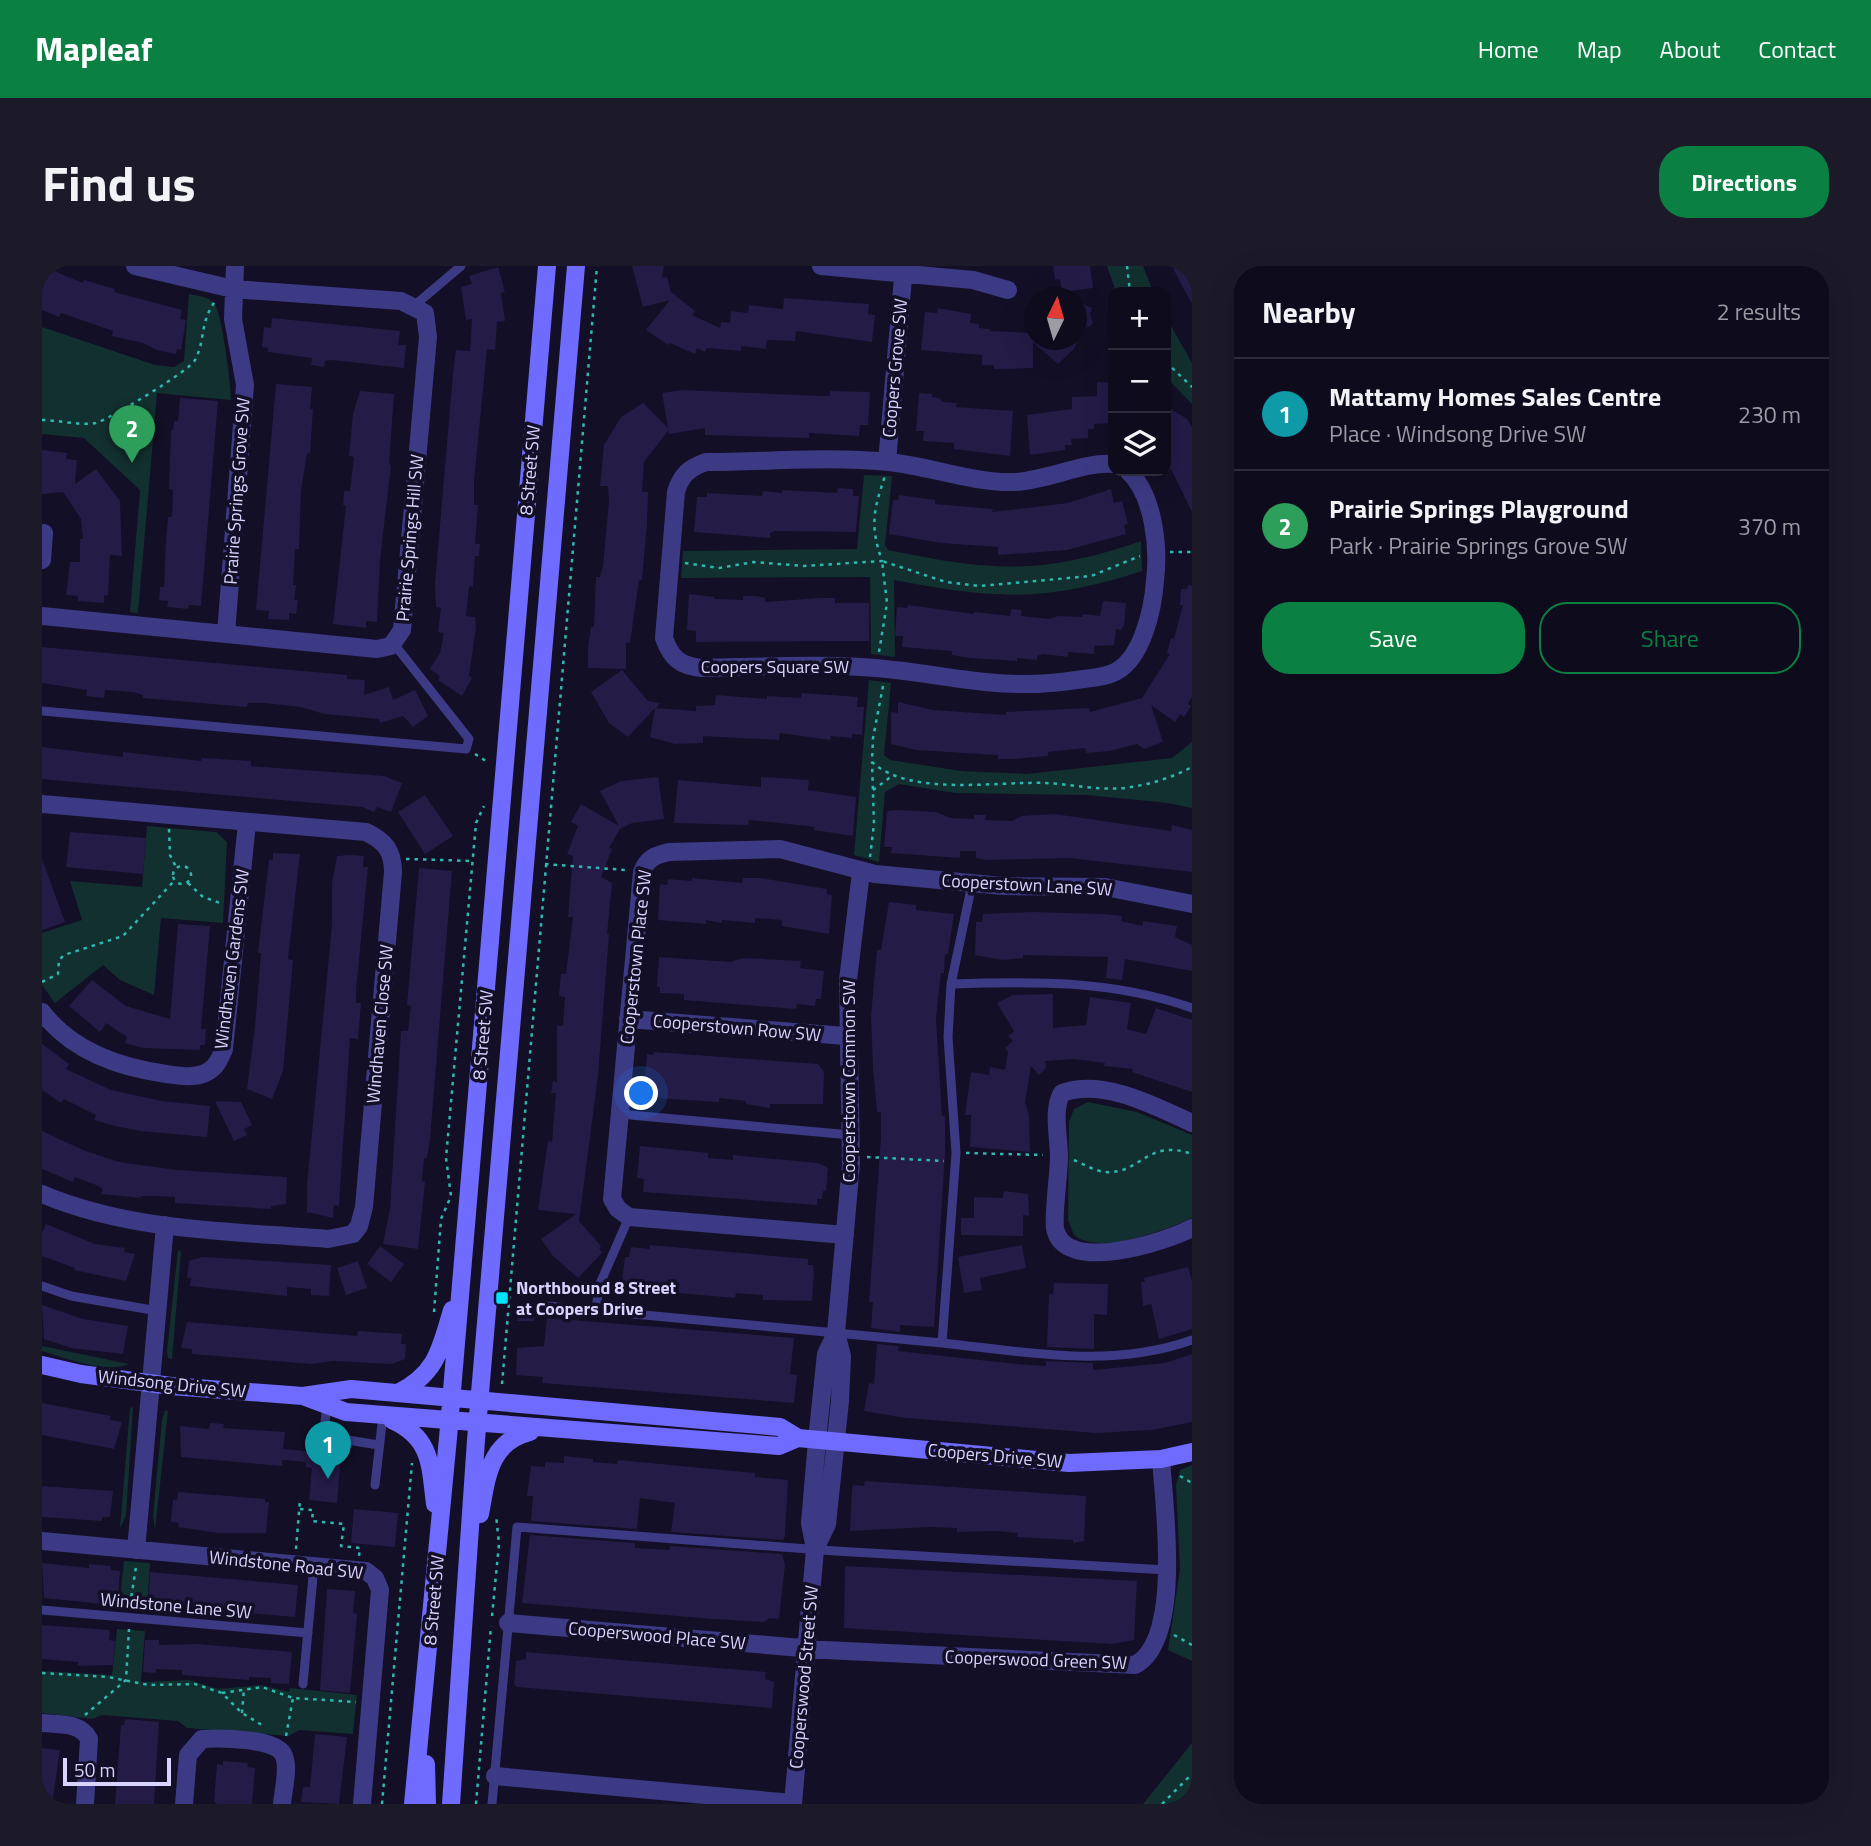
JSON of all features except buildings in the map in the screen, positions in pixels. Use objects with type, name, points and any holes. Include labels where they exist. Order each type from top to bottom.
[{"type":"main road","name":"8 Street SW","points":[[413,1804],[450,1421],[547,266]]},
{"type":"main road","name":"8 Street SW","points":[[451,1804],[478,1424],[576,266]]},
{"type":"main road","points":[[398,1393],[428,1374],[436,1359],[462,1277]]},
{"type":"main road","name":"Windsong Drive SW","points":[[42,1365],[80,1374],[152,1384],[303,1396],[383,1415],[478,1424]]},
{"type":"main road","name":"Windsong Drive SW","points":[[328,1400],[352,1390],[480,1400]]},
{"type":"main road","name":"Coopers Drive SW","points":[[480,1400],[780,1427],[798,1438],[1069,1463],[1161,1459],[1192,1452]]},
{"type":"main road","points":[[383,1415],[415,1433],[424,1443],[429,1460],[439,1541]]},
{"type":"main road","name":"Coopers Drive SW","points":[[478,1424],[779,1446],[798,1438]]},
{"type":"main road","points":[[467,1583],[481,1505],[501,1445],[513,1436],[542,1429]]},
{"type":"main road","points":[[424,1705],[428,1804]]},
{"type":"street","points":[[135,266],[229,288],[401,301],[415,306]]},
{"type":"street","name":"Prairie Springs Grove SW","points":[[226,634],[245,385],[229,288],[234,266]]},
{"type":"street","points":[[821,266],[904,270],[973,280],[1008,290]]},
{"type":"street","name":"Coopers Grove SW","points":[[887,462],[904,270]]},
{"type":"street","name":"Prairie Springs Hill SW","points":[[42,616],[377,649],[394,644],[402,630],[404,616],[428,337],[425,313],[415,306]]},
{"type":"street","name":"Coopers Square SW","points":[[1108,464],[1042,480],[1013,482],[963,477],[887,462],[706,463],[695,466],[679,480],[676,492],[664,638],[669,652],[678,662],[690,667],[860,667],[1013,686],[1108,676],[1123,667],[1142,636],[1155,588],[1157,562],[1151,516],[1139,484],[1132,476]]},
{"type":"street","points":[[42,560],[44,534]]},
{"type":"street","points":[[42,804],[366,832],[383,840],[393,859]]},
{"type":"street","name":"Windhaven Gardens SW","points":[[42,1012],[68,1038],[93,1054],[121,1065],[193,1077],[207,1073],[218,1064],[224,1049],[247,823]]},
{"type":"street","name":"Cooperstown Place SW","points":[[629,1217],[618,1209],[612,1199],[642,872],[645,863],[655,855],[728,848],[805,853],[864,873]]},
{"type":"street","name":"Windhaven Close SW","points":[[42,1194],[112,1219],[328,1239],[353,1234],[359,1226],[364,1207],[393,859]]},
{"type":"street","name":"Cooperstown Lane SW","points":[[864,873],[972,884],[1105,887],[1192,904]]},
{"type":"street","name":"Cooperstown Common SW","points":[[835,1442],[842,1356],[836,1333],[852,1135],[846,1036],[848,980],[864,873]]},
{"type":"street","name":"Cooperstown Row SW","points":[[628,1019],[846,1036]]},
{"type":"street","points":[[1192,1123],[1147,1103],[1115,1094],[1090,1089],[1062,1093],[1057,1101],[1059,1156],[1055,1228],[1061,1240],[1073,1250],[1088,1252],[1157,1244],[1192,1228]]},
{"type":"street","points":[[629,1217],[845,1235]]},
{"type":"street","points":[[137,1550],[165,1225]]},
{"type":"street","name":"Cooperstown Common SW","points":[[817,1440],[826,1354],[836,1333]]},
{"type":"street","name":"Cooperswood Street SW","points":[[793,1804],[815,1549],[810,1522],[817,1440]]},
{"type":"street","name":"Cooperswood Street SW","points":[[815,1549],[827,1524],[835,1442]]},
{"type":"street","name":"Cooperswood Green SW","points":[[806,1648],[1135,1665],[1146,1659],[1154,1648],[1163,1609],[1167,1570],[1161,1459]]},
{"type":"street","name":"Windstone Road SW","points":[[42,1541],[358,1570],[366,1571],[375,1578],[380,1590],[362,1804]]},
{"type":"street","name":"Cooperswood Place SW","points":[[508,1623],[806,1648]]},
{"type":"street","points":[[42,1723],[85,1730],[89,1739],[85,1804]]},
{"type":"street","points":[[184,1804],[188,1755],[202,1739],[269,1743],[278,1748],[284,1755],[285,1767],[282,1804]]},
{"type":"street","points":[[495,1776],[793,1804]]},
{"type":"lane","points":[[415,306],[461,266]]},
{"type":"lane","points":[[42,711],[466,749],[469,739],[394,644]]},
{"type":"lane","points":[[942,1343],[955,1161],[955,1123],[948,1037],[951,984],[972,884]]},
{"type":"lane","points":[[951,984],[1092,984],[1160,997],[1192,1008]]},
{"type":"lane","points":[[619,1114],[852,1135]]},
{"type":"lane","points":[[596,1310],[599,1286],[629,1217]]},
{"type":"lane","points":[[42,1286],[71,1296],[158,1311]]},
{"type":"lane","points":[[548,1306],[1100,1357],[1171,1348],[1192,1340]]},
{"type":"lane","points":[[328,1400],[328,1437],[379,1446]]},
{"type":"lane","points":[[375,1485],[383,1415]]},
{"type":"lane","points":[[492,1804],[517,1527],[815,1549],[1167,1570]]},
{"type":"lane","points":[[303,1684],[314,1566]]},
{"type":"lane","name":"Windstone Lane SW","points":[[42,1610],[308,1633]]},
{"type":"path","points":[[502,1384],[597,266]]},
{"type":"path","points":[[1127,266],[1129,287]]},
{"type":"path","points":[[42,419],[84,424],[106,420],[160,384],[190,369],[196,359],[208,312],[229,288]]},
{"type":"path","points":[[1171,367],[1192,387]]},
{"type":"path","points":[[671,561],[719,569],[754,562],[804,566],[882,561],[873,528],[873,514],[887,462]]},
{"type":"path","points":[[466,749],[489,763],[490,751]]},
{"type":"path","points":[[864,873],[874,824],[872,762]]},
{"type":"path","points":[[873,790],[892,776]]},
{"type":"path","points":[[432,1322],[441,1219],[451,1196],[446,1158],[476,824],[485,804]]},
{"type":"path","points":[[170,816],[170,855],[176,868],[174,881],[180,885],[188,883],[191,877],[189,869],[176,868]]},
{"type":"path","points":[[393,859],[473,861]]},
{"type":"path","points":[[545,864],[642,872]]},
{"type":"path","points":[[42,982],[58,974],[59,960],[64,955],[123,936],[174,881]]},
{"type":"path","points":[[188,883],[203,897],[238,907]]},
{"type":"path","points":[[867,1157],[955,1161]]},
{"type":"path","points":[[382,1804],[413,1457]]},
{"type":"path","points":[[1178,1475],[1192,1483]]},
{"type":"path","points":[[295,1564],[300,1500]]},
{"type":"path","points":[[476,1804],[499,1544],[496,1504]]},
{"type":"path","points":[[300,1509],[313,1510],[312,1521],[344,1524],[341,1546],[360,1548],[358,1570]]},
{"type":"path","points":[[78,1727],[86,1713],[127,1680],[137,1550]]},
{"type":"path","points":[[42,1673],[127,1680],[149,1685],[186,1682],[222,1693],[269,1688],[293,1698],[391,1704]]},
{"type":"path","points":[[242,1713],[244,1689]]},
{"type":"path","points":[[222,1693],[242,1713],[267,1727]]},
{"type":"path","points":[[278,1748],[286,1736],[293,1698]]},
{"type":"path","points":[[1162,1804],[1192,1774]]},
{"type":"green space","points":[[1107,266],[1143,266],[1151,287],[1114,287]]},
{"type":"green space","points":[[189,294],[209,299],[217,309],[226,349],[231,400],[157,393],[138,613],[130,612],[140,490],[84,438],[42,434],[42,327],[155,365],[174,367],[184,361]]},
{"type":"green space","points":[[1171,326],[1192,363],[1192,404],[1171,382]]},
{"type":"green space","points":[[864,475],[892,476],[885,545],[888,550],[986,566],[1015,566],[1073,560],[1141,541],[1142,571],[1076,589],[1019,595],[961,591],[894,580],[895,657],[871,654],[870,577],[681,578],[683,551],[857,549]]},
{"type":"green space","points":[[869,680],[891,683],[884,755],[890,760],[961,771],[1027,774],[1172,758],[1192,742],[1192,808],[1087,795],[955,793],[899,784],[885,792],[879,862],[854,855]]},
{"type":"green space","points":[[147,826],[216,832],[227,842],[223,923],[161,918],[154,995],[120,980],[103,965],[55,1003],[42,985],[42,933],[82,920],[70,881],[142,887]]},
{"type":"green space","points":[[1088,1102],[1137,1112],[1192,1135],[1192,1218],[1166,1229],[1115,1242],[1085,1241],[1074,1235],[1068,1220],[1069,1122],[1074,1109]]},
{"type":"green space","points":[[178,1250],[181,1252],[172,1359],[168,1358],[167,1351]]},
{"type":"green space","points":[[42,1346],[129,1364],[109,1367],[86,1364],[42,1351]]},
{"type":"green space","points":[[133,1407],[126,1516],[120,1528],[130,1408]]},
{"type":"green space","points":[[165,1410],[168,1411],[155,1530],[153,1516]]},
{"type":"green space","points":[[1192,1465],[1192,1661],[1168,1650],[1180,1569],[1176,1485],[1180,1470]]},
{"type":"green space","points":[[124,1561],[150,1563],[147,1609],[119,1607]]},
{"type":"green space","points":[[117,1629],[145,1631],[141,1682],[189,1680],[218,1689],[261,1685],[289,1692],[290,1688],[357,1695],[353,1734],[299,1730],[289,1736],[187,1728],[178,1721],[102,1715],[92,1719],[42,1713],[42,1671],[112,1675]]},
{"type":"green space","points":[[1192,1743],[1192,1799],[1188,1804],[1143,1804]]},
{"type":"place","name":"Prairie Springs Playground","points":[[132,463]]},
{"type":"place","name":"Northbound 8 Street at Coopers Drive","points":[[502,1298]]},
{"type":"place","name":"Mattamy Homes Sales Centre","points":[[328,1479]]}]
